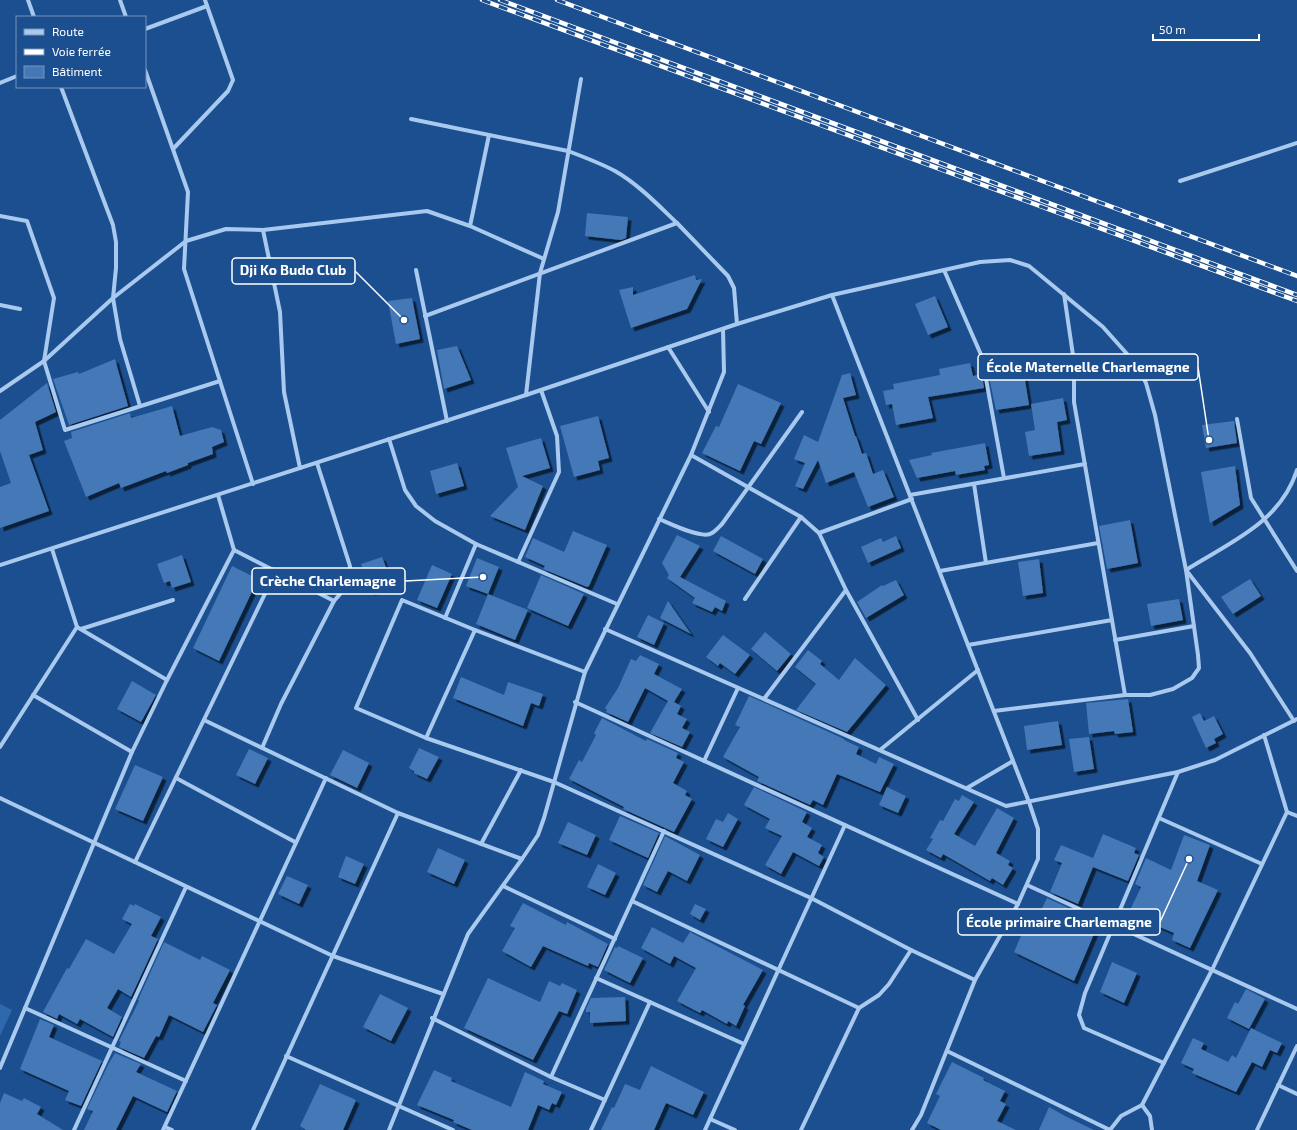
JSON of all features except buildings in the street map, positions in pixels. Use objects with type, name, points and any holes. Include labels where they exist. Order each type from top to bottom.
[{"type":"street","points":[[28,0],[34,16]]},
{"type":"street","points":[[120,0],[126,16]]},
{"type":"street","points":[[173,149],[228,92],[233,80],[205,0]]},
{"type":"street","points":[[146,28],[207,6]]},
{"type":"street","points":[[146,73],[188,192],[184,269],[253,484]]},
{"type":"street","points":[[0,83],[16,76]]},
{"type":"street","points":[[526,395],[540,273],[558,212],[581,79]]},
{"type":"street","points":[[61,88],[113,225],[116,242],[114,298],[120,339],[140,406]]},
{"type":"street","points":[[411,119],[568,152],[616,172],[637,186],[677,223],[728,276],[734,288],[737,324]]},
{"type":"street","points":[[470,226],[489,135]]},
{"type":"street","points":[[1180,181],[1297,143]]},
{"type":"street","points":[[0,391],[44,361],[114,298],[186,241],[226,228],[263,230],[427,211],[470,226],[544,259]]},
{"type":"street","points":[[0,216],[27,221],[54,298],[44,361],[65,430],[220,381]]},
{"type":"street","points":[[425,316],[677,223]]},
{"type":"street","points":[[263,230],[280,312],[284,392],[300,468]]},
{"type":"street","points":[[0,566],[447,421],[737,324],[832,295],[980,262],[1010,260],[1029,266],[1103,327],[1136,364],[1146,383],[1155,416],[1186,570],[1199,668],[1192,678],[1173,689],[1150,695],[1125,695],[994,711]]},
{"type":"street","points":[[416,270],[447,421]]},
{"type":"street","points":[[944,270],[982,357],[1004,478]]},
{"type":"street","points":[[1064,294],[1074,362],[1074,402],[1125,695]]},
{"type":"street","points":[[832,295],[1014,761],[1038,829],[1038,859],[1018,904],[974,980],[921,1115],[912,1130]]},
{"type":"street","points":[[0,304],[20,309]]},
{"type":"street","points":[[389,1130],[400,1106],[432,1018],[468,934],[538,835],[586,672],[617,604],[691,455],[724,372],[723,329]]},
{"type":"street","points":[[668,347],[709,412]]},
{"type":"street","points":[[518,562],[559,472],[557,436],[541,390]]},
{"type":"street","points":[[659,519],[692,532],[709,534],[722,524],[802,412]]},
{"type":"street","points":[[1237,419],[1251,498],[1297,571]]},
{"type":"street","points":[[389,440],[405,490],[416,506],[435,521],[476,544],[617,604]]},
{"type":"street","points":[[691,455],[801,517],[819,533],[846,590],[918,720]]},
{"type":"street","points":[[262,748],[281,704],[334,600],[348,585],[350,566],[317,463]]},
{"type":"street","points":[[819,533],[911,497],[1004,478],[1084,464]]},
{"type":"street","points":[[1186,570],[1265,521],[1281,504],[1292,487],[1297,470]]},
{"type":"street","points":[[974,484],[986,563]]},
{"type":"street","points":[[0,1068],[132,752],[167,680],[234,550],[218,495]]},
{"type":"street","points":[[745,599],[801,517]]},
{"type":"street","points":[[940,571],[1098,543]]},
{"type":"street","points":[[446,618],[476,544]]},
{"type":"street","points":[[52,548],[77,627],[167,680]]},
{"type":"street","points":[[234,550],[334,600]]},
{"type":"street","points":[[605,629],[1006,806],[1178,772],[1215,760],[1296,720],[1250,652],[1186,570]]},
{"type":"street","points":[[135,862],[276,571]]},
{"type":"street","points":[[764,699],[846,590]]},
{"type":"street","points":[[81,630],[173,600]]},
{"type":"street","points":[[586,672],[475,630],[402,600],[356,708],[426,738],[554,782],[811,898],[911,950],[974,980]]},
{"type":"street","points":[[968,645],[1112,620]]},
{"type":"street","points":[[1115,640],[1194,626]]},
{"type":"street","points":[[0,747],[77,627]]},
{"type":"street","points":[[426,738],[475,630]]},
{"type":"street","points":[[880,750],[978,670]]},
{"type":"street","points":[[704,761],[738,688]]},
{"type":"street","points":[[33,695],[132,752]]},
{"type":"street","points":[[576,702],[1018,904]]},
{"type":"street","points":[[204,720],[398,813],[522,859]]},
{"type":"street","points":[[947,1051],[1110,1130],[1121,1116],[1142,1105],[1212,970],[1287,812],[1264,735]]},
{"type":"street","points":[[966,788],[1014,761]]},
{"type":"street","points":[[481,844],[521,770]]},
{"type":"street","points":[[1164,1063],[1084,1028],[1080,1022],[1079,1015],[1085,993],[1178,772]]},
{"type":"street","points":[[176,778],[295,842]]},
{"type":"street","points":[[172,1130],[164,1128],[295,842],[326,778]]},
{"type":"street","points":[[0,798],[332,956],[443,994]]},
{"type":"street","points":[[1287,812],[1297,816]]},
{"type":"street","points":[[253,1130],[398,813]]},
{"type":"street","points":[[1159,818],[1262,864]]},
{"type":"street","points":[[705,1130],[845,825]]},
{"type":"street","points":[[551,1077],[664,832]]},
{"type":"street","points":[[1027,885],[1297,1009]]},
{"type":"street","points":[[503,886],[615,939]]},
{"type":"street","points":[[74,1130],[186,887]]},
{"type":"street","points":[[632,901],[859,1008]]},
{"type":"street","points":[[801,1130],[859,1008],[879,995],[889,984],[911,950]]},
{"type":"street","points":[[596,978],[744,1044]]},
{"type":"street","points":[[591,1130],[650,1002]]},
{"type":"street","points":[[25,1008],[111,1049],[186,1081]]},
{"type":"street","points":[[432,1018],[551,1077],[605,1100]]},
{"type":"street","points":[[1257,1130],[1297,1046]]},
{"type":"street","points":[[286,1056],[453,1130]]},
{"type":"street","points":[[1278,1085],[1297,1094]]},
{"type":"street","points":[[1142,1105],[1150,1116],[1152,1130]]},
{"type":"street","points":[[710,1119],[734,1130]]},
{"type":"shaded area","points":[[0,1004],[12,1010],[0,1036]]},
{"type":"railway","points":[[482,0],[1297,301]]},
{"type":"railway","points":[[500,0],[1297,295]]},
{"type":"railway","points":[[557,0],[1297,276]]},
{"type":"place","name":"Dji Ko Budo Club","points":[[404,320]]},
{"type":"place","name":"École Maternelle Charlemagne","points":[[1209,440]]},
{"type":"place","name":"Crèche Charlemagne","points":[[483,577]]},
{"type":"place","name":"École primaire Charlemagne","points":[[1189,859]]}]
